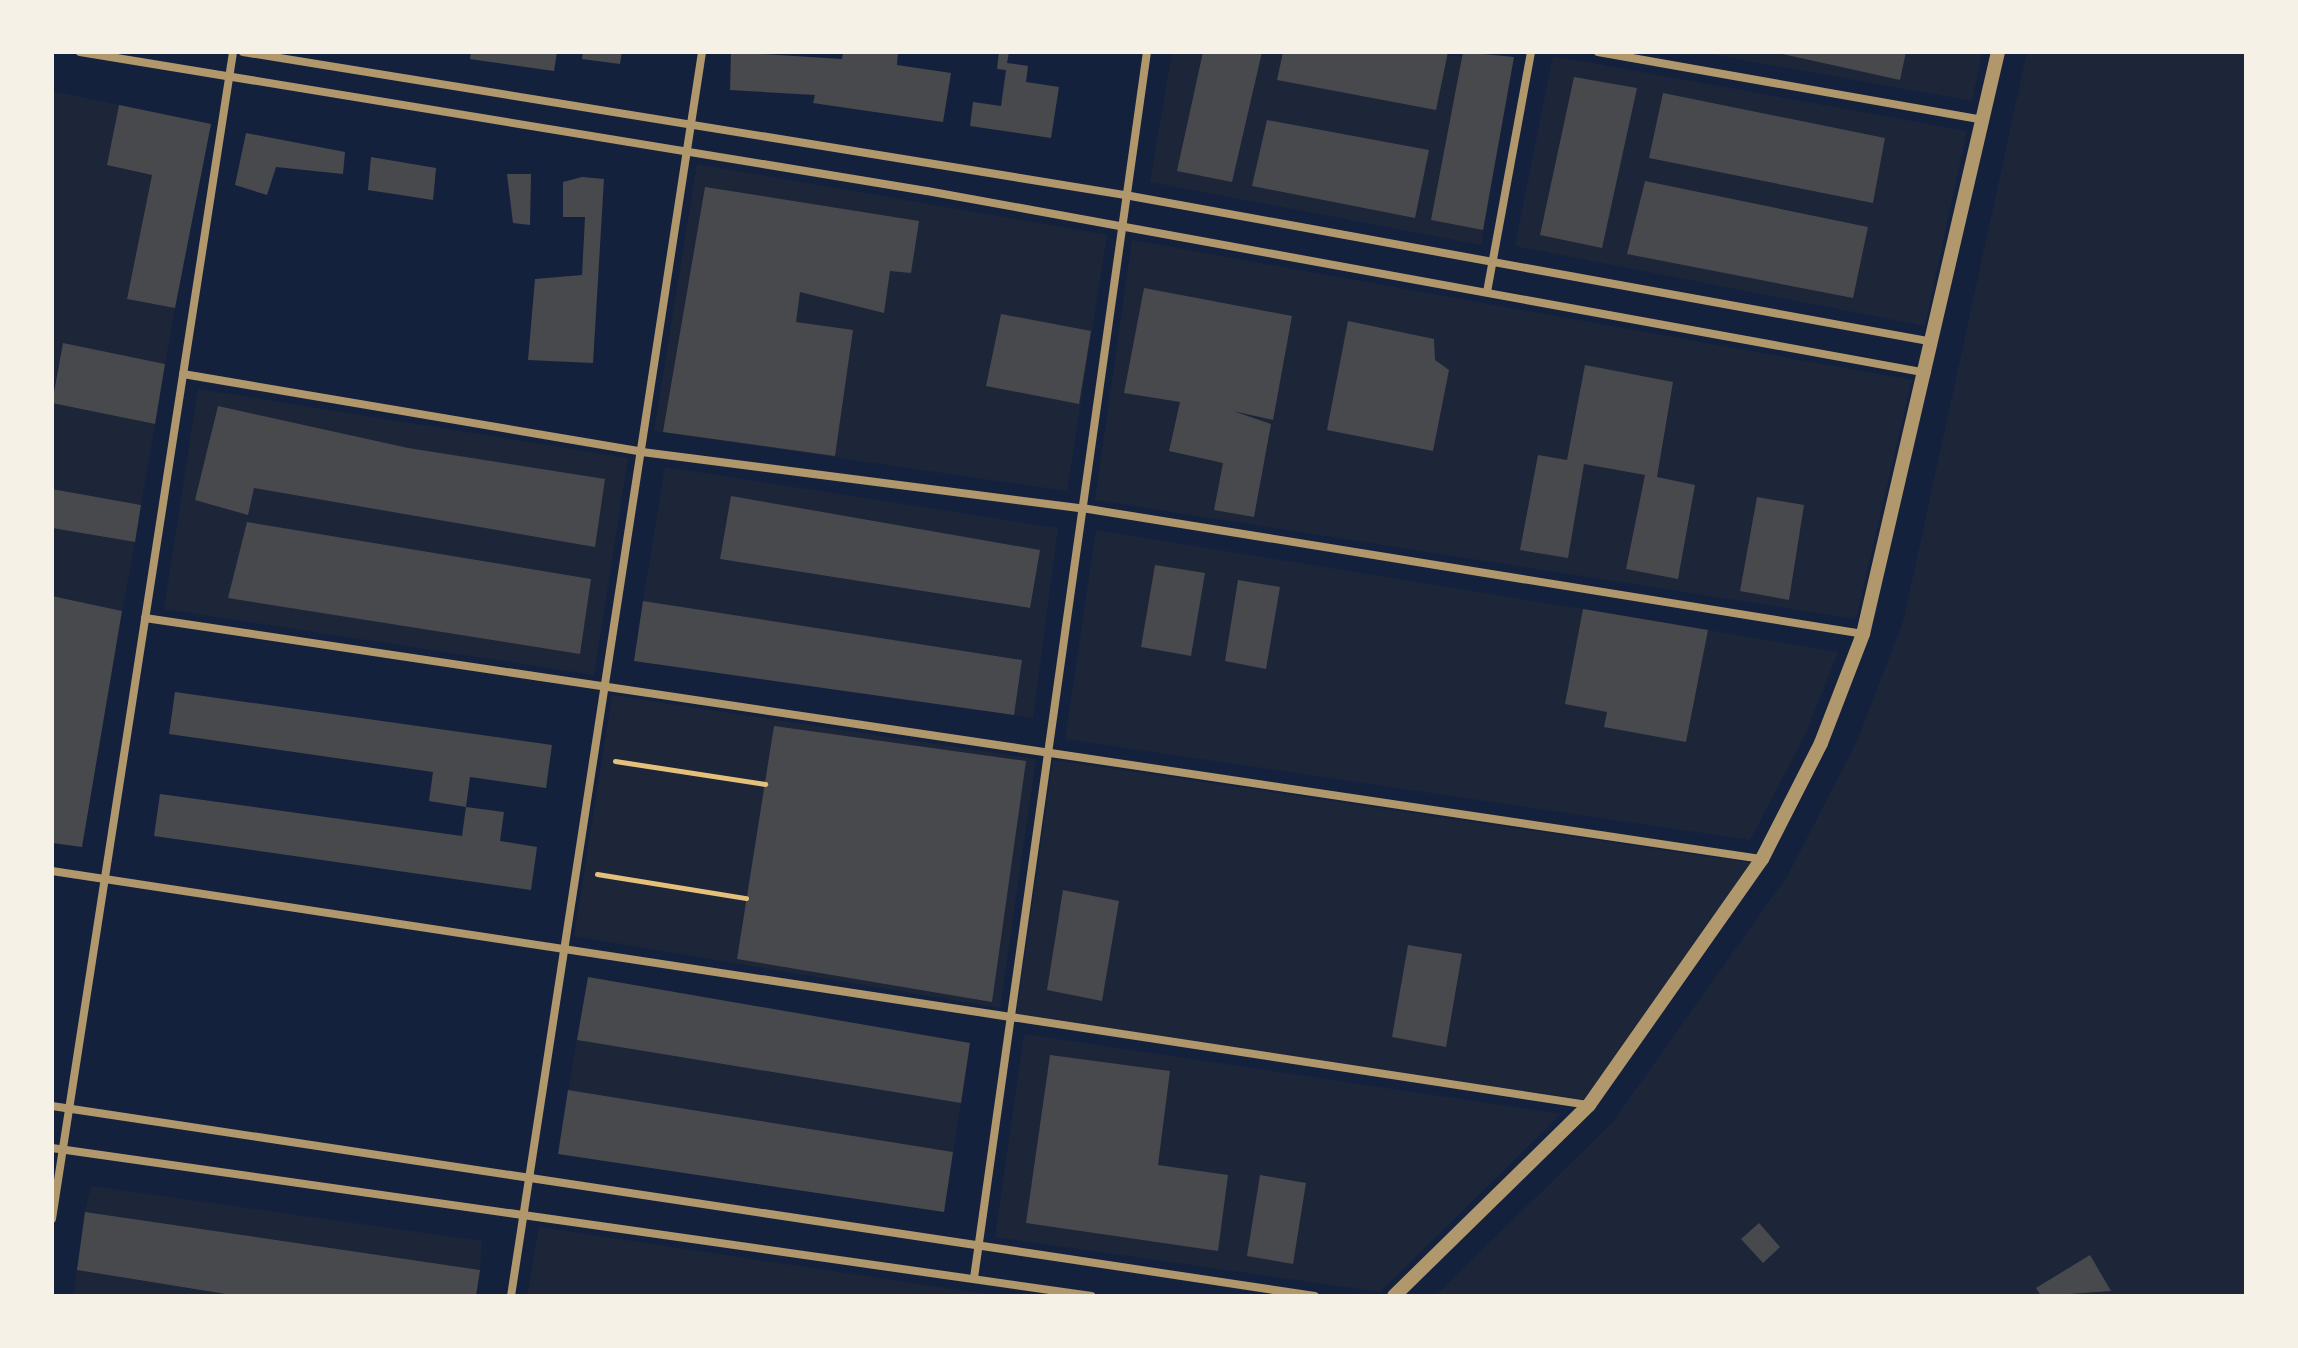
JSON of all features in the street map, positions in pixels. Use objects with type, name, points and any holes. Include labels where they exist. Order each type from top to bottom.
[{"type":"street","points":[[80,52],[1121,226],[1927,373]]},
{"type":"street","points":[[52,1219],[233,52]]},
{"type":"street","points":[[243,52],[1125,195],[1493,259],[1934,342]]},
{"type":"street","points":[[511,1296],[702,52]]},
{"type":"street","points":[[974,1278],[1147,52]]},
{"type":"street","points":[[1487,292],[1531,52]]},
{"type":"street","points":[[1598,52],[1983,120]]},
{"type":"street","points":[[1394,1296],[1589,1105],[1762,859],[1821,743],[1863,634],[1927,373],[1998,52]]},
{"type":"street","points":[[183,374],[642,452],[1082,508],[1863,634]]},
{"type":"street","points":[[145,618],[1762,859]]},
{"type":"street","points":[[52,871],[565,944],[1011,1019],[1589,1105]]},
{"type":"street","points":[[52,1106],[1315,1296]]},
{"type":"street","points":[[52,1148],[1092,1296]]},
{"type":"path","points":[[594,758],[765,784]]},
{"type":"path","points":[[577,871],[746,898]]},
{"type":"shaded area","points":[[1172,52],[1514,57],[1481,245],[1150,182]]},
{"type":"shaded area","points":[[1698,52],[1982,52],[1972,101]]},
{"type":"shaded area","points":[[2027,52],[2246,52],[2246,1296],[1435,1296],[1612,1123],[1788,875],[1857,741],[1903,622]]},
{"type":"shaded area","points":[[1553,56],[1967,131],[1925,326],[1515,246]]},
{"type":"shaded area","points":[[52,91],[119,105],[107,165],[152,175],[127,299],[175,308],[165,364],[63,343],[52,397]]},
{"type":"shaded area","points":[[697,164],[1107,235],[1067,491],[654,431]]},
{"type":"shaded area","points":[[1132,240],[1912,380],[1856,619],[1095,500]]},
{"type":"shaded area","points":[[198,389],[628,458],[594,675],[164,609]]},
{"type":"shaded area","points":[[52,403],[155,424],[141,505],[52,489]]},
{"type":"shaded area","points":[[665,467],[1058,528],[1033,718],[1014,715],[1022,661],[643,601]],"holes":[[[855,519],[1039,550],[1029,608],[720,559]]]},
{"type":"shaded area","points":[[52,528],[135,542],[122,611],[52,596]]},
{"type":"shaded area","points":[[1096,530],[1838,652],[1805,735],[1750,840],[1065,739]]},
{"type":"shaded area","points":[[612,695],[1036,759],[1000,1008],[574,936]]},
{"type":"shaded area","points":[[1053,760],[1752,863],[1586,1100],[1016,1016]]},
{"type":"shaded area","points":[[1024,1034],[1561,1114],[1380,1292],[995,1237]]},
{"type":"shaded area","points":[[577,1040],[961,1103],[953,1152],[568,1090]]},
{"type":"shaded area","points":[[91,1186],[482,1241],[480,1270],[85,1212]]},
{"type":"shaded area","points":[[539,1227],[999,1296],[527,1296]]},
{"type":"shaded area","points":[[77,1270],[238,1296],[73,1296]]},
{"type":"building","points":[[471,52],[557,52],[554,71],[470,59]]},
{"type":"building","points":[[583,52],[622,52],[620,64],[582,59]]},
{"type":"building","points":[[731,52],[842,59],[843,52],[898,52],[897,65],[951,73],[943,122],[813,103],[815,95],[730,90]]},
{"type":"building","points":[[999,52],[1009,52],[1007,63],[1028,66],[1026,82],[1059,87],[1051,138],[970,126],[973,102],[1001,106],[1006,70],[997,69]]},
{"type":"building","points":[[1203,52],[1262,52],[1232,182],[1177,171]]},
{"type":"building","points":[[1283,52],[1448,52],[1436,110],[1277,80]]},
{"type":"building","points":[[1463,52],[1514,57],[1483,230],[1431,220]]},
{"type":"building","points":[[1773,52],[1906,52],[1900,80]]},
{"type":"building","points":[[1574,77],[1637,88],[1602,248],[1540,235]]},
{"type":"building","points":[[1663,93],[1885,138],[1873,203],[1649,158]]},
{"type":"building","points":[[119,105],[211,124],[175,308],[127,299],[152,175],[107,165]]},
{"type":"building","points":[[1267,120],[1429,150],[1415,218],[1252,186]]},
{"type":"building","points":[[246,133],[345,152],[343,174],[276,167],[267,195],[235,185]]},
{"type":"building","points":[[371,157],[436,168],[433,200],[368,190]]},
{"type":"building","points":[[507,174],[531,174],[530,225],[513,223]]},
{"type":"building","points":[[582,177],[604,179],[593,363],[528,360],[535,279],[582,275],[585,217],[563,217],[563,182]]},
{"type":"building","points":[[1645,181],[1868,227],[1853,298],[1627,254]]},
{"type":"building","points":[[705,187],[919,221],[911,273],[890,271],[884,313],[800,292],[796,322],[853,330],[835,456],[663,432]]},
{"type":"building","points":[[1144,288],[1292,316],[1273,420],[1233,411],[1271,424],[1254,517],[1214,510],[1223,463],[1169,451],[1180,402],[1124,393]]},
{"type":"building","points":[[1001,314],[1091,331],[1079,404],[986,386]]},
{"type":"building","points":[[1348,321],[1434,339],[1435,360],[1449,370],[1433,451],[1327,430]]},
{"type":"building","points":[[63,343],[165,364],[155,424],[52,403]]},
{"type":"building","points":[[1585,365],[1673,382],[1657,477],[1695,485],[1678,579],[1626,569],[1645,475],[1584,464],[1568,558],[1520,550],[1538,455],[1567,460]]},
{"type":"building","points":[[218,406],[408,448],[605,479],[595,547],[254,488],[248,515],[195,500]]},
{"type":"building","points":[[52,489],[141,505],[135,542],[52,528]]},
{"type":"building","points":[[731,496],[1040,550],[1030,608],[720,559]]},
{"type":"building","points":[[1757,497],[1804,505],[1789,600],[1740,591]]},
{"type":"building","points":[[247,522],[591,579],[580,654],[228,598]]},
{"type":"building","points":[[1155,565],[1205,573],[1191,656],[1141,647]]},
{"type":"building","points":[[1238,580],[1280,587],[1266,669],[1225,661]]},
{"type":"building","points":[[52,596],[122,611],[82,847],[52,843]]},
{"type":"building","points":[[643,601],[1022,660],[1014,715],[634,661]]},
{"type":"building","points":[[1583,609],[1708,630],[1686,742],[1604,727],[1607,712],[1565,704]]},
{"type":"building","points":[[175,692],[552,745],[546,788],[470,777],[466,807],[429,801],[433,772],[169,734]]},
{"type":"building","points":[[774,726],[1026,761],[992,1002],[737,959]]},
{"type":"building","points":[[160,794],[462,836],[466,807],[504,812],[500,841],[537,847],[531,890],[154,836]]},
{"type":"building","points":[[1063,890],[1119,901],[1102,1001],[1047,990]]},
{"type":"building","points":[[1408,945],[1462,954],[1446,1047],[1392,1037]]},
{"type":"building","points":[[588,977],[970,1043],[961,1103],[577,1040]]},
{"type":"building","points":[[1050,1055],[1170,1071],[1158,1165],[1228,1175],[1218,1251],[1026,1223]]},
{"type":"building","points":[[568,1090],[953,1152],[944,1212],[558,1154]]},
{"type":"building","points":[[1260,1175],[1306,1183],[1293,1264],[1247,1256]]},
{"type":"building","points":[[85,1212],[480,1270],[476,1296],[238,1296],[77,1270]]},
{"type":"building","points":[[1759,1223],[1780,1247],[1763,1263],[1741,1239]]},
{"type":"building","points":[[2090,1255],[2111,1291],[2041,1296],[2036,1288]]}]
